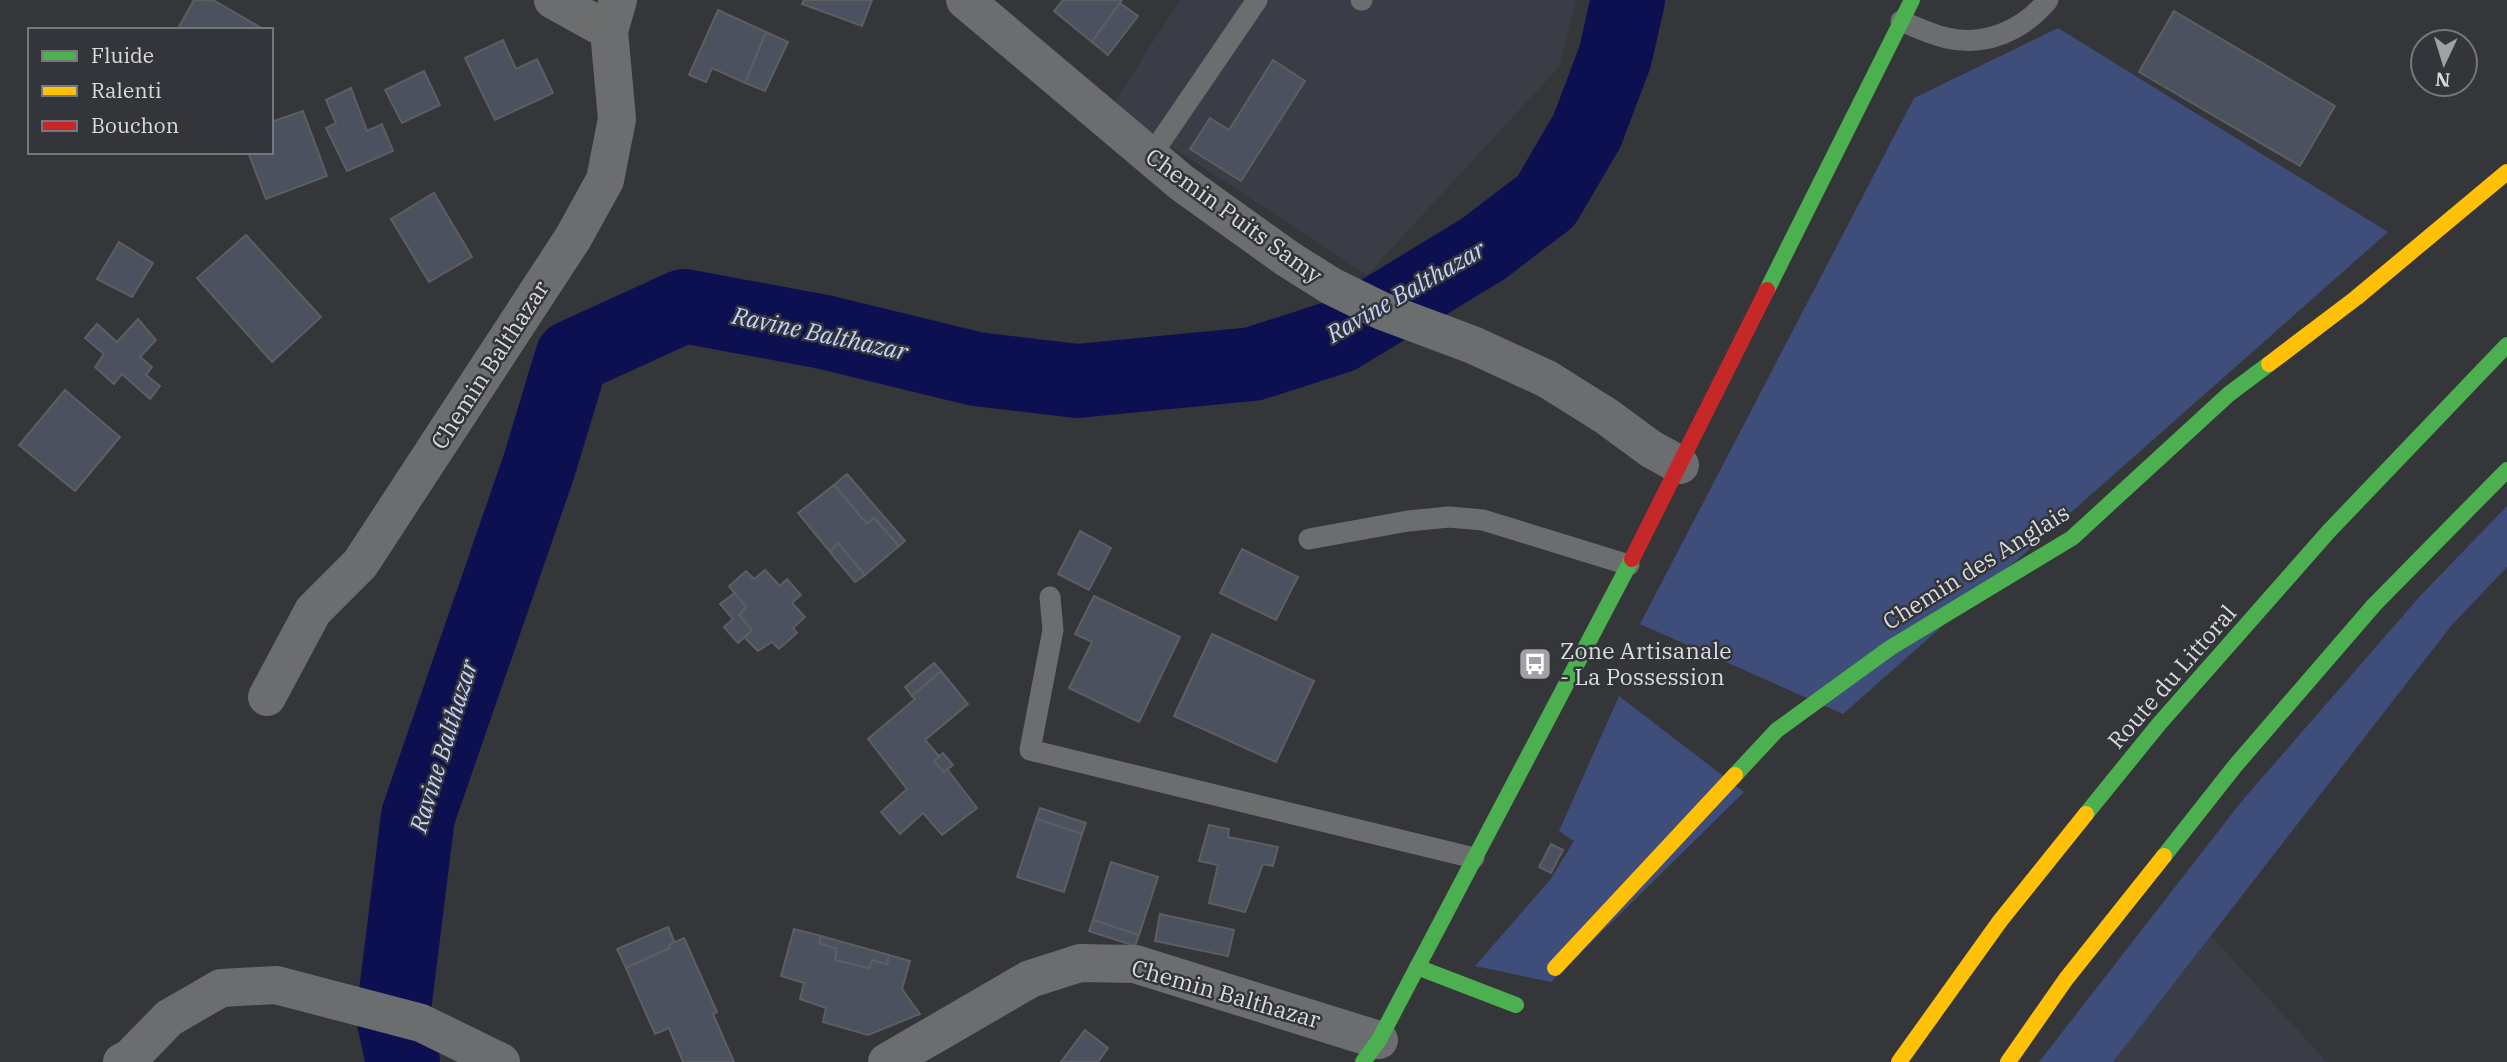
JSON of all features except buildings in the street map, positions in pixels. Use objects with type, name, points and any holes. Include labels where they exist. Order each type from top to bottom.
[{"type":"main road","points":[[1371,1051],[1629,565],[1912,0]]},
{"type":"main road","name":"Chemin des Anglais","points":[[1555,968],[1777,730],[1890,648],[2073,538],[2229,394],[2356,298],[2507,172]]},
{"type":"main road","name":"Route du Littoral","points":[[1899,1062],[2000,921],[2159,724],[2329,531],[2507,345]]},
{"type":"main road","points":[[2008,1062],[2066,979],[2235,766],[2374,605],[2507,470]]},
{"type":"main road","points":[[1417,967],[1516,1005]]},
{"type":"street","points":[[554,0],[613,15]]},
{"type":"street","name":"Chemin Puits Samy","points":[[965,0],[1182,183],[1288,259],[1331,286],[1382,311],[1473,345],[1547,379],[1651,449],[1680,465]]},
{"type":"street","name":"Chemin Balthazar","points":[[267,697],[313,611],[360,564],[573,238],[605,180],[617,119],[613,15]]},
{"type":"street","name":"Chemin Balthazar","points":[[887,1062],[1030,979],[1080,964],[1135,964],[1371,1051]]},
{"type":"street","points":[[122,1062],[130,1058],[169,1017],[221,988],[276,985],[421,1023],[501,1062]]},
{"type":"lane","points":[[1150,157],[1257,0]]},
{"type":"lane","points":[[1901,21],[1947,38],[1971,40],[2001,36],[2035,15],[2048,0]]},
{"type":"lane","points":[[1309,539],[1408,521],[1449,517],[1483,520],[1629,565]]},
{"type":"lane","points":[[1050,597],[1053,630],[1030,750],[1474,858]]},
{"type":"shaded area","points":[[1180,0],[1576,0],[1559,67],[1367,275],[1111,107]]},
{"type":"shaded area","points":[[2058,28],[2388,232],[1843,714],[1640,624],[1914,98]]},
{"type":"shaded area","points":[[2507,506],[2507,567],[2451,626],[2113,1062],[2039,1062],[2241,802],[2421,595]]},
{"type":"shaded area","points":[[1619,696],[1744,792],[1551,982],[1475,966],[1550,880],[1574,841],[1559,831]]},
{"type":"shaded area","points":[[2211,936],[2327,1062],[2113,1062]]},
{"type":"waterway","name":"Ravine Balthazar","points":[[403,1062],[393,1017],[418,816],[539,466],[572,357],[684,306],[824,332],[976,369],[1077,381],[1253,364],[1340,336],[1483,249],[1546,201],[1587,131],[1615,57],[1628,0]]},
{"type":"traffic: fast","points":[[1767,290],[1912,0]]},
{"type":"traffic: fast","points":[[2086,814],[2159,724],[2329,531],[2507,345]]},
{"type":"traffic: fast","points":[[1735,775],[1777,730],[1890,648],[2072,538],[2229,394],[2269,364]]},
{"type":"traffic: fast","points":[[2164,856],[2235,766],[2374,605],[2507,470]]},
{"type":"traffic: fast","points":[[1363,1062],[1379,1040],[1632,559]]},
{"type":"traffic: fast","points":[[1417,967],[1516,1005]]},
{"type":"traffic: slow","points":[[2269,364],[2356,298],[2507,172]]},
{"type":"traffic: slow","points":[[1555,968],[1735,775]]},
{"type":"traffic: slow","points":[[1899,1062],[2000,921],[2086,814]]},
{"type":"traffic: slow","points":[[2008,1062],[2066,979],[2164,856]]},
{"type":"traffic: jam","points":[[1632,559],[1767,290]]},
{"type":"place","name":"Zone Artisanale - La Possession","points":[[1535,664]]}]
